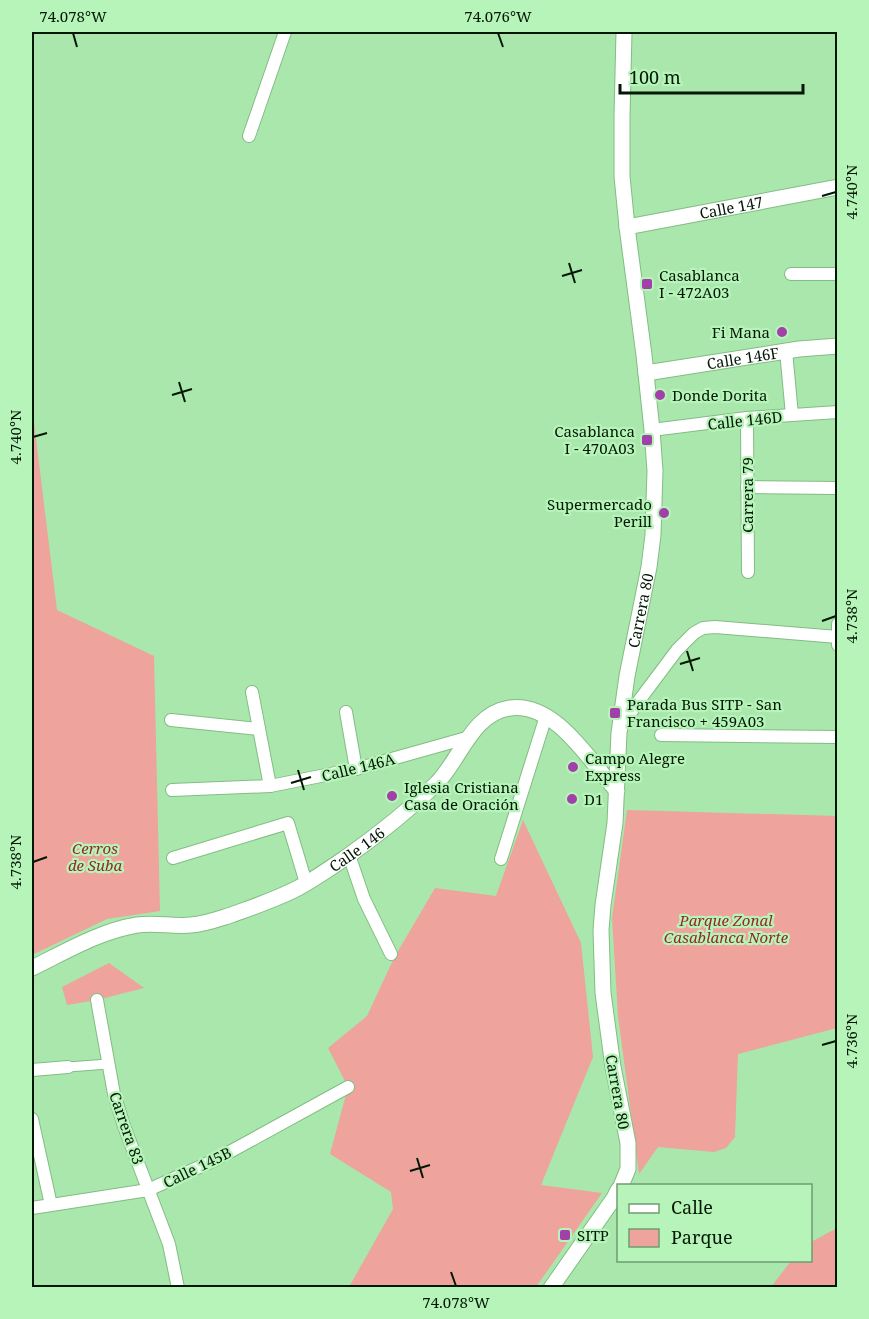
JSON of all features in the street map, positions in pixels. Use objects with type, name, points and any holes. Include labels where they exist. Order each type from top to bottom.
[{"type":"street","points":[[249,136],[285,32]]},
{"type":"street","name":"Carrera 80","points":[[621,1184],[628,1169],[628,1143],[613,1067],[603,993],[601,951],[603,905],[614,829],[618,733],[653,535],[655,471],[646,373],[622,176],[624,32]]},
{"type":"street","name":"Calle 147","points":[[627,227],[837,187]]},
{"type":"street","points":[[791,274],[837,274]]},
{"type":"street","name":"Calle 146F","points":[[646,373],[786,351],[837,346]]},
{"type":"street","points":[[786,351],[792,416]]},
{"type":"street","name":"Calle 146D","points":[[652,430],[747,418],[837,412]]},
{"type":"street","name":"Carrera 79","points":[[747,418],[748,572]]},
{"type":"street","points":[[747,487],[837,488]]},
{"type":"street","points":[[837,624],[837,645]]},
{"type":"street","points":[[618,733],[677,650],[694,633],[703,628],[715,627],[837,637]]},
{"type":"street","points":[[252,692],[270,786]]},
{"type":"street","name":"Calle 146","points":[[32,968],[114,930],[159,923],[192,925],[211,922],[250,909],[306,883],[349,855],[418,801],[439,781],[485,719],[500,710],[524,708],[546,716],[574,740],[617,791]]},
{"type":"street","points":[[346,712],[356,769]]},
{"type":"street","points":[[501,859],[546,716]]},
{"type":"street","points":[[171,720],[259,729]]},
{"type":"street","points":[[661,735],[837,737]]},
{"type":"street","name":"Calle 146A","points":[[172,790],[270,786],[356,769],[470,737]]},
{"type":"street","points":[[173,858],[288,823],[306,883]]},
{"type":"street","points":[[349,855],[364,899],[391,954]]},
{"type":"street","name":"Carrera 83","points":[[97,1000],[114,1094],[170,1244],[177,1287]]},
{"type":"street","points":[[32,1070],[108,1064]]},
{"type":"street","name":"Calle 145B","points":[[32,1208],[148,1190],[215,1160],[348,1087]]},
{"type":"street","points":[[32,1119],[51,1205]]},
{"type":"street","points":[[551,1287],[617,1192]]},
{"type":"green space","name":"Cerros de Suba","points":[[32,406],[57,610],[154,656],[160,911],[107,919],[32,955]]},
{"type":"green space","name":"Parque Zonal Casablanca Norte","points":[[627,810],[838,816],[837,1028],[738,1054],[735,1137],[726,1148],[714,1152],[658,1147],[639,1174],[618,1016],[612,918]]},
{"type":"green space","points":[[523,820],[581,943],[593,1057],[541,1185],[602,1193],[536,1287],[349,1287],[393,1209],[391,1192],[330,1154],[348,1087],[328,1048],[367,1016],[394,958],[435,888],[496,896]]},
{"type":"green space","points":[[109,963],[144,988],[67,1005],[62,987]]},
{"type":"green space","points":[[837,1228],[837,1287],[771,1287],[790,1262],[812,1262],[812,1241]]},
{"type":"place","name":"Casablanca I - 472A03","points":[[647,284]]},
{"type":"place","name":"Fi Mana","points":[[782,332]]},
{"type":"place","name":"Donde Dorita","points":[[660,395]]},
{"type":"place","name":"Casablanca I - 470A03","points":[[647,440]]},
{"type":"place","name":"Supermercado Perill","points":[[664,513]]},
{"type":"place","name":"Parada Bus SITP - San Francisco + 459A03","points":[[615,713]]},
{"type":"place","name":"Campo Alegre Express","points":[[573,767]]},
{"type":"place","name":"Iglesia Cristiana Casa de Oración","points":[[392,796]]},
{"type":"place","name":"D1","points":[[572,799]]},
{"type":"place","name":"SITP","points":[[565,1235]]}]
